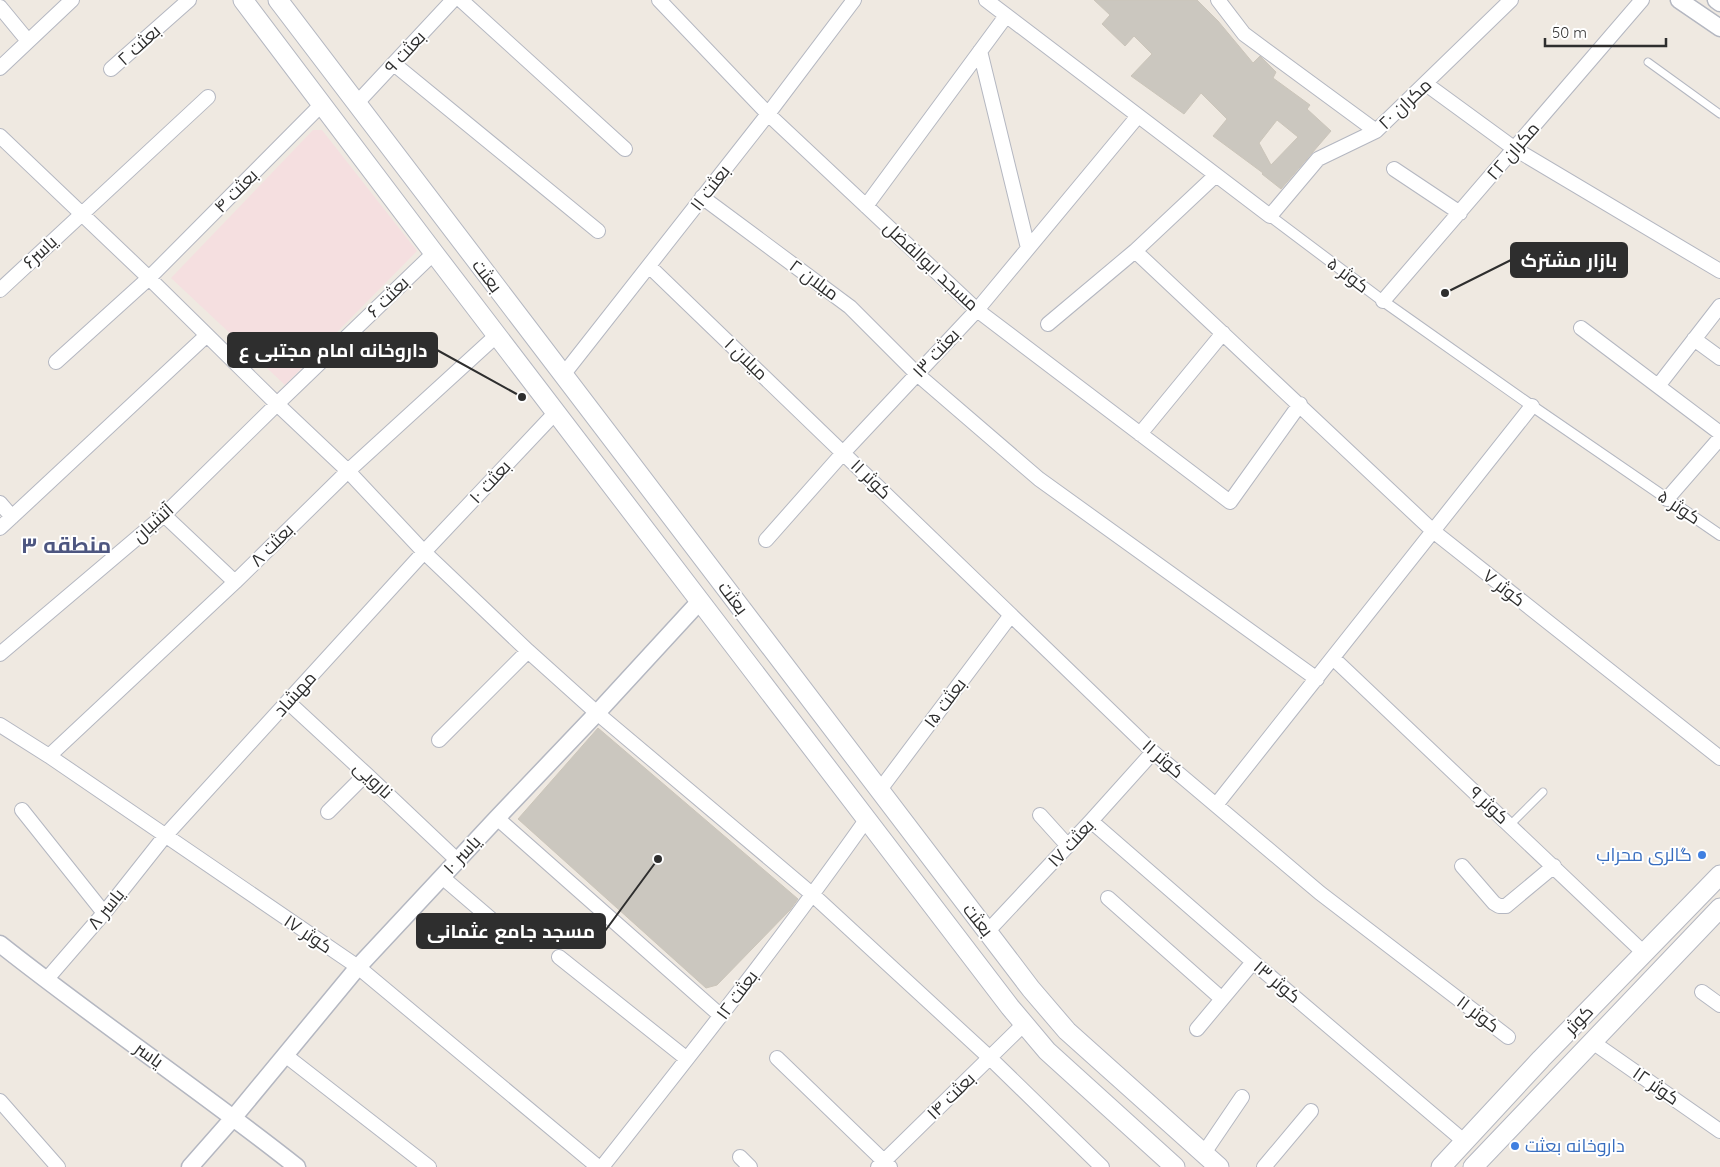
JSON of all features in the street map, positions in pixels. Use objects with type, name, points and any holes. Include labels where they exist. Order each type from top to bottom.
[{"type":"main road","name":"بعثت","points":[[243,0],[900,866],[1024,1024],[1047,1050],[1175,1167]]},
{"type":"main road","name":"بعثت","points":[[278,0],[1031,989],[1067,1031],[1219,1167]]},
{"type":"main road","points":[[900,866],[924,849]]},
{"type":"main road","name":"کوثر","points":[[1442,1167],[1541,1059],[1720,875]]},
{"type":"main road","name":"کوثر","points":[[1473,1167],[1720,908]]},
{"type":"street","points":[[0,68],[72,0]]},
{"type":"street","name":"بعثت ۲","points":[[111,69],[189,0]]},
{"type":"street","name":"بعثت ۹","points":[[356,104],[453,0]]},
{"type":"street","points":[[461,0],[625,149]]},
{"type":"street","name":"مسجد ابوالفضل","points":[[659,0],[768,114],[977,310],[1230,502],[1300,404]]},
{"type":"street","name":"بعثت ۱۱","points":[[563,375],[768,114],[854,0]]},
{"type":"street","name":"کوثر ۵","points":[[986,0],[1383,301],[1720,535]]},
{"type":"street","points":[[1218,0],[1244,34],[1376,131]]},
{"type":"street","name":"مکران ۲۰","points":[[1270,216],[1318,159],[1376,131],[1511,0]]},
{"type":"street","name":"مکران ۲۲","points":[[1383,301],[1642,0]]},
{"type":"street","points":[[1679,0],[1720,28]]},
{"type":"street","points":[[1716,0],[1720,3]]},
{"type":"street","points":[[0,7],[28,41]]},
{"type":"street","points":[[866,206],[1006,16]]},
{"type":"street","points":[[980,51],[1028,248]]},
{"type":"street","points":[[394,64],[598,231]]},
{"type":"street","points":[[1426,84],[1515,149],[1720,272]]},
{"type":"street","name":"یاسر۶","points":[[0,290],[208,97]]},
{"type":"street","name":"بعثت ۴","points":[[56,362],[149,278],[322,104]]},
{"type":"street","name":"بعثت ۱۳","points":[[766,540],[843,453],[977,310],[1138,116]]},
{"type":"street","points":[[0,136],[348,471],[424,552],[528,651],[597,713],[813,896],[990,1058],[1102,1167]]},
{"type":"street","points":[[1394,169],[1460,213]]},
{"type":"street","points":[[1048,324],[1135,251],[1216,175]]},
{"type":"street","name":"میلان ۲","points":[[702,198],[850,307],[917,374],[1039,479],[1317,679]]},
{"type":"street","name":"کوثر ۷","points":[[1135,251],[1433,531],[1719,756]]},
{"type":"street","name":"بعثت ۶","points":[[277,404],[434,253]]},
{"type":"street","name":"میلان ۱","points":[[649,266],[843,453]]},
{"type":"street","points":[[1658,386],[1720,306]]},
{"type":"street","points":[[1581,328],[1720,433]]},
{"type":"street","points":[[1140,434],[1223,333]]},
{"type":"street","name":"بعثت ۸","points":[[48,756],[235,582],[348,471],[497,335]]},
{"type":"street","points":[[0,528],[207,336]]},
{"type":"street","points":[[1694,339],[1720,358]]},
{"type":"street","name":"آتشبان","points":[[0,654],[164,515],[277,404]]},
{"type":"street","points":[[1216,805],[1532,406]]},
{"type":"street","name":"بعثت ۱۰","points":[[424,552],[556,412]]},
{"type":"street","points":[[1667,499],[1720,438]]},
{"type":"street","name":"کوثر ۱۱","points":[[843,453],[1153,752],[1320,894],[1508,1037]]},
{"type":"street","points":[[0,503],[12,517]]},
{"type":"street","points":[[164,515],[235,582]]},
{"type":"street","name":"مهشاد","points":[[165,836],[424,552]]},
{"type":"street","name":"یاسر ۱۰","points":[[190,1167],[234,1117],[358,967],[700,601]]},
{"type":"street","name":"بعثت ۱۵","points":[[879,791],[1011,615]]},
{"type":"street","points":[[440,740],[528,651]]},
{"type":"street","name":"کوثر ۹","points":[[1333,658],[1644,953]]},
{"type":"street","name":"نارویی","points":[[288,702],[457,860]]},
{"type":"street","name":"کوثر ۱۷","points":[[0,725],[358,967],[598,1167]]},
{"type":"street","name":"بعثت ۱۷","points":[[987,932],[1092,821],[1153,752]]},
{"type":"street","points":[[328,812],[366,774]]},
{"type":"street","points":[[22,810],[104,913]]},
{"type":"street","points":[[1040,814],[1068,846]]},
{"type":"street","points":[[496,818],[721,1016]]},
{"type":"street","name":"بعثت ۱۲","points":[[602,1167],[813,896],[866,820]]},
{"type":"street","name":"کوثر ۱۳","points":[[1092,821],[1253,962],[1465,1142]]},
{"type":"street","name":"یاسر ۸","points":[[46,980],[104,913],[165,836]]},
{"type":"street","points":[[1462,866],[1494,903],[1499,906],[1506,906],[1554,866]]},
{"type":"street","points":[[442,877],[498,925]]},
{"type":"street","points":[[1108,898],[1222,999]]},
{"type":"street","name":"یاسر","points":[[0,944],[46,980],[234,1117],[297,1167]]},
{"type":"street","points":[[559,957],[687,1059]]},
{"type":"street","points":[[1198,1029],[1253,962]]},
{"type":"street","points":[[1702,992],[1720,1005]]},
{"type":"street","name":"بعثت ۱۴","points":[[884,1165],[1024,1024]]},
{"type":"street","name":"کوثر ۱۲","points":[[1592,1041],[1720,1131]]},
{"type":"street","points":[[285,1054],[429,1167]]},
{"type":"street","points":[[777,1058],[884,1165]]},
{"type":"street","points":[[1204,1153],[1242,1097]]},
{"type":"street","points":[[0,1101],[58,1167]]},
{"type":"street","points":[[1264,1167],[1310,1111]]},
{"type":"street","points":[[740,1157],[750,1167]]},
{"type":"lane","points":[[1648,62],[1720,114]]},
{"type":"lane","points":[[1510,824],[1543,792]]},
{"type":"shaded area","points":[[313,130],[322,130],[417,251],[285,385],[171,278]]},
{"type":"building","points":[[1094,0],[1197,0],[1218,21],[1253,63],[1260,56],[1276,72],[1273,78],[1310,105],[1307,109],[1331,131],[1281,189],[1263,173],[1213,136],[1227,119],[1201,93],[1184,114],[1131,76],[1152,54],[1134,36],[1125,46],[1102,24],[1110,15]],"holes":[[[1277,120],[1298,137],[1271,165],[1259,143]]]},
{"type":"building","points":[[598,728],[798,899],[790,910],[717,985],[706,988],[518,819]]},
{"type":"place","name":"بازار مشترک","points":[[1445,293]]},
{"type":"place","name":"داروخانه امام مجتبی ع","points":[[522,397]]},
{"type":"place","name":"گالری محراب","points":[[1702,855]]},
{"type":"place","name":"مسجد جامع عثمانی","points":[[658,859]]},
{"type":"place","name":"داروخانه بعثت","points":[[1515,1146]]},
{"type":"district","name":"منطقه ۳","points":[[66,545]]}]
